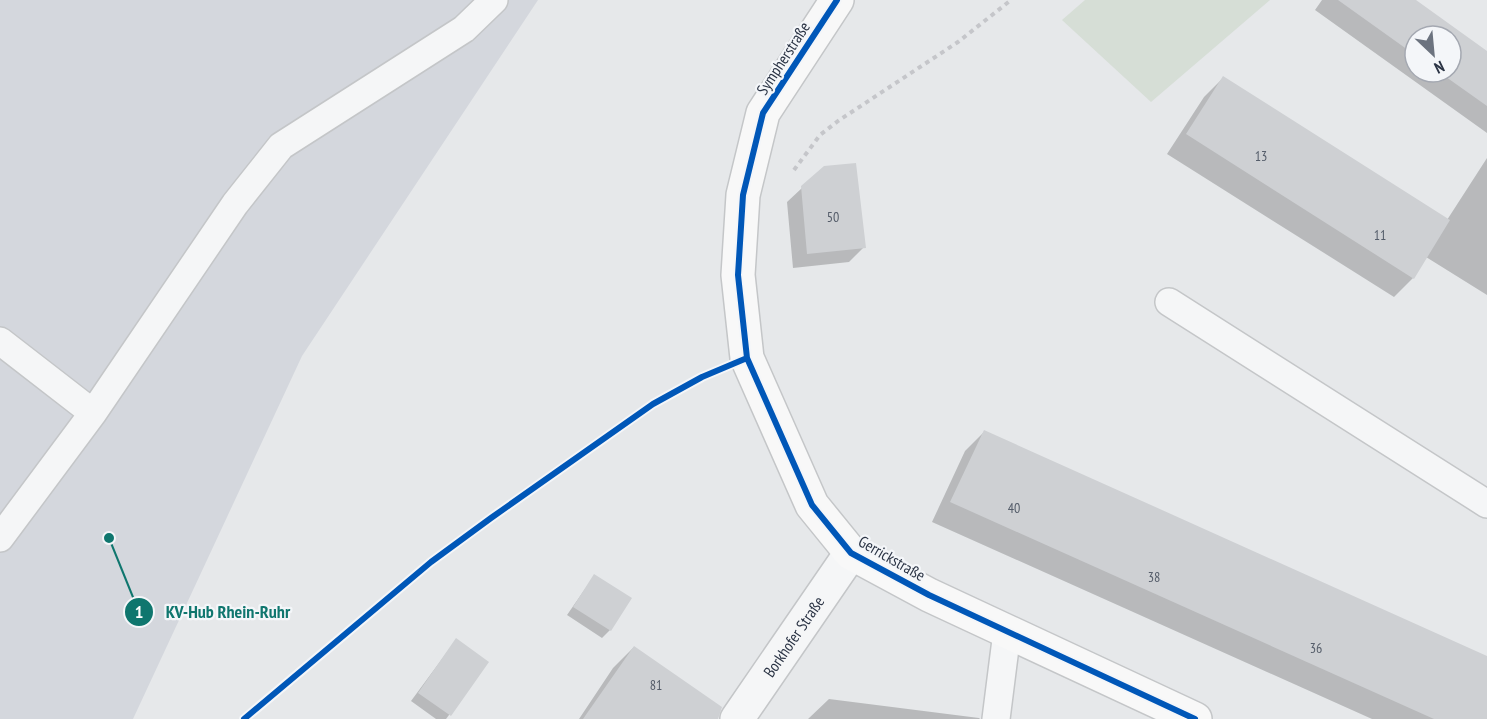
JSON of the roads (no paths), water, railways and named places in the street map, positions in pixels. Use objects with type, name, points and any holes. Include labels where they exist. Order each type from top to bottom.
[{"type":"street","name":"Sympherstraße","points":[[738,275],[742,195],[763,113],[837,0]]},
{"type":"street","name":"Gerrickstraße","points":[[738,275],[747,358],[812,505],[851,553],[929,595],[1195,719]]},
{"type":"street","name":"Borkhofer Straße","points":[[737,719],[851,553]]},
{"type":"lane","points":[[0,538],[93,413],[236,204],[281,146],[464,28],[494,0]]},
{"type":"lane","points":[[1169,302],[1487,504]]},
{"type":"lane","points":[[0,340],[93,413]]},
{"type":"lane","points":[[996,718],[1007,632]]},
{"type":"place","name":"KV-Hub Rhein-Ruhr","points":[[109,538]]}]
